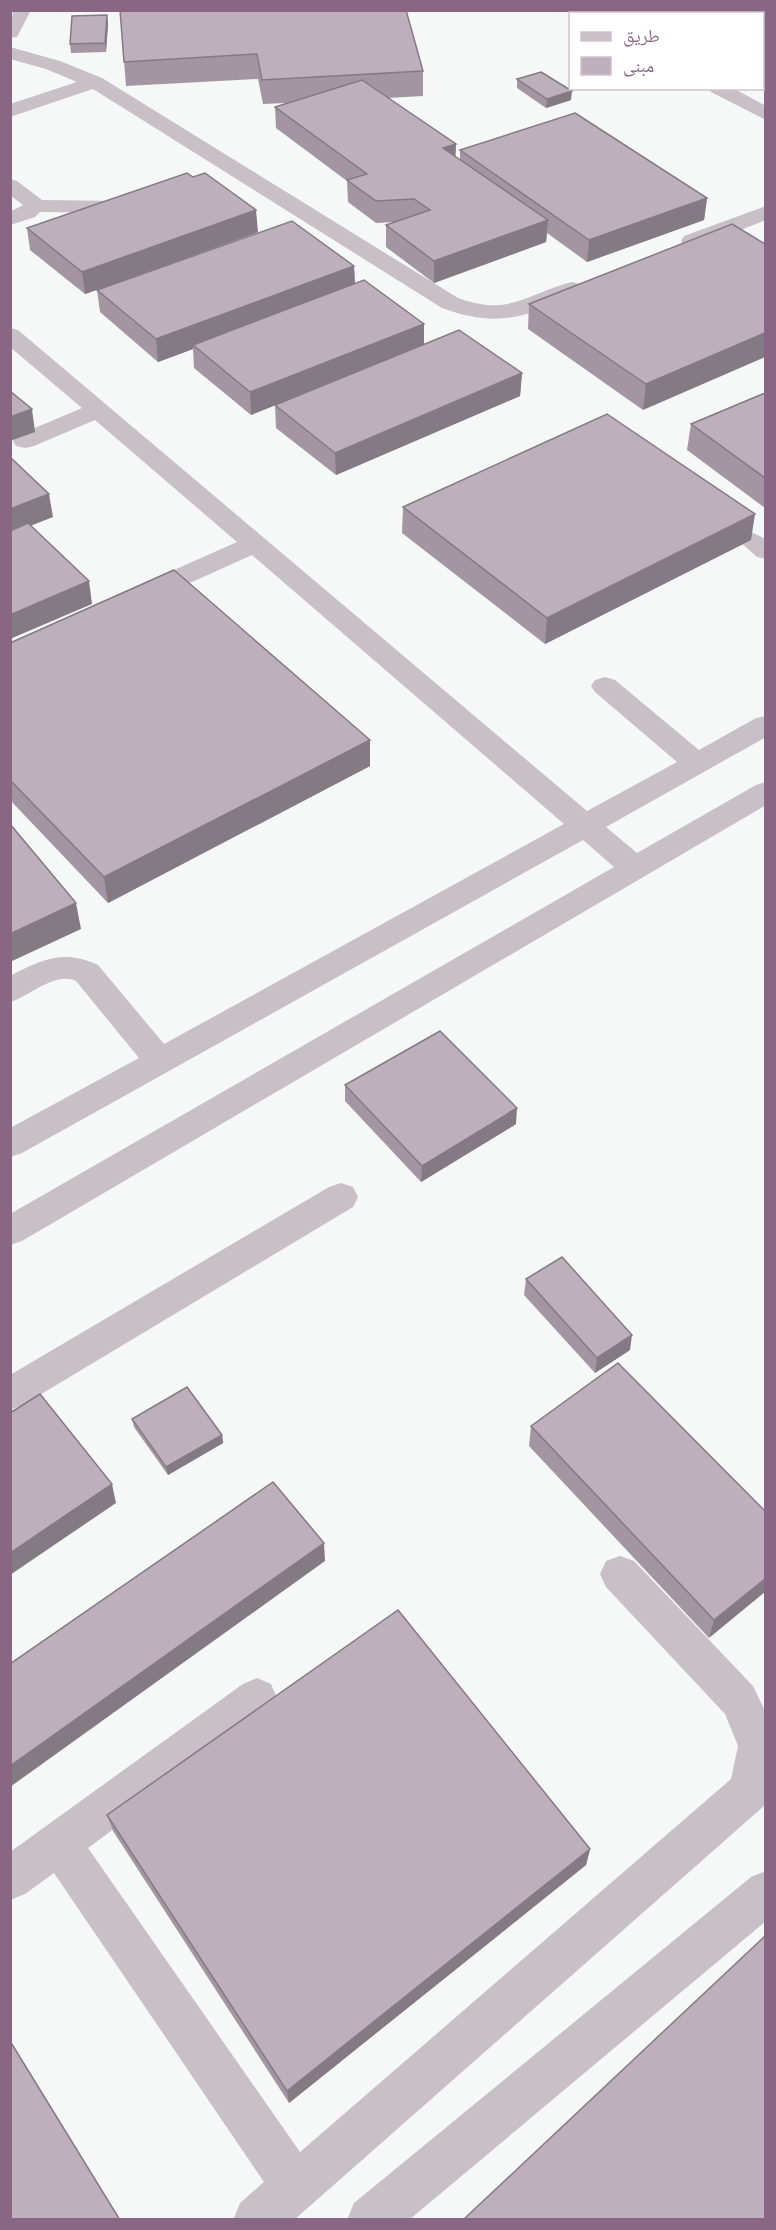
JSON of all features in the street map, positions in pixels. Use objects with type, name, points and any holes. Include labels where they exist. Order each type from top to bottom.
[{"type":"street","points":[[10,33],[22,10]]},
{"type":"street","points":[[10,53],[53,65],[95,82],[463,309],[480,313],[514,312],[591,282]]},
{"type":"street","points":[[10,111],[95,82]]},
{"type":"street","points":[[722,90],[765,114]]},
{"type":"street","points":[[210,175],[231,167]]},
{"type":"street","points":[[10,185],[32,200],[34,206]]},
{"type":"street","points":[[34,206],[118,207],[147,199]]},
{"type":"street","points":[[10,219],[28,213],[34,206]]},
{"type":"street","points":[[678,247],[765,212]]},
{"type":"street","points":[[10,335],[635,868]]},
{"type":"street","points":[[25,441],[98,410]]},
{"type":"street","points":[[183,576],[255,544]]},
{"type":"street","points":[[605,686],[697,764]]},
{"type":"street","points":[[10,1144],[765,725]]},
{"type":"street","points":[[10,1231],[765,792]]},
{"type":"street","points":[[10,990],[54,968],[66,966],[78,968],[87,973],[160,1061]]},
{"type":"street","points":[[10,1394],[341,1197]]},
{"type":"street","points":[[257,2220],[749,1791],[759,1746],[739,1700],[620,1574]]},
{"type":"street","points":[[10,1880],[257,1698]]},
{"type":"street","points":[[59,1844],[295,2186]]},
{"type":"street","points":[[371,2220],[765,1892]]},
{"type":"building","points":[[120,10],[406,10],[423,71],[262,80],[257,54],[124,62]]},
{"type":"building","points":[[107,15],[105,43],[70,44],[72,16]]},
{"type":"building","points":[[541,72],[572,91],[547,99],[517,79]]},
{"type":"building","points":[[362,80],[456,144],[443,148],[548,220],[434,261],[386,225],[430,210],[414,199],[376,201],[347,180],[367,174],[275,107]]},
{"type":"building","points":[[575,113],[707,198],[589,240],[460,150]]},
{"type":"building","points":[[187,173],[193,177],[205,173],[256,210],[82,272],[27,228]]},
{"type":"building","points":[[292,221],[354,266],[156,339],[97,290]]},
{"type":"building","points":[[732,224],[765,244],[765,333],[646,384],[529,304]]},
{"type":"building","points":[[364,280],[424,324],[250,392],[193,345]]},
{"type":"building","points":[[459,330],[522,373],[335,453],[275,405]]},
{"type":"building","points":[[10,391],[32,409],[10,417]]},
{"type":"building","points":[[765,393],[765,478],[691,424]]},
{"type":"building","points":[[607,414],[755,514],[547,618],[403,507]]},
{"type":"building","points":[[10,457],[49,494],[10,509]]},
{"type":"building","points":[[28,523],[89,581],[10,615],[10,531]]},
{"type":"building","points":[[174,570],[370,740],[104,877],[10,780],[10,643]]},
{"type":"building","points":[[10,824],[76,903],[10,934]]},
{"type":"building","points":[[440,1031],[517,1108],[422,1166],[345,1085]]},
{"type":"building","points":[[562,1257],[632,1335],[597,1358],[526,1279]]},
{"type":"building","points":[[618,1363],[765,1511],[765,1579],[714,1620],[531,1426]]},
{"type":"building","points":[[187,1387],[222,1435],[166,1467],[132,1419]]},
{"type":"building","points":[[40,1394],[112,1484],[10,1553],[10,1413]]},
{"type":"building","points":[[273,1482],[324,1543],[10,1766],[10,1664]]},
{"type":"building","points":[[398,1610],[590,1849],[287,2091],[107,1815]]},
{"type":"building","points":[[765,1936],[765,2220],[463,2220]]},
{"type":"building","points":[[10,2041],[120,2220],[10,2220]]}]
